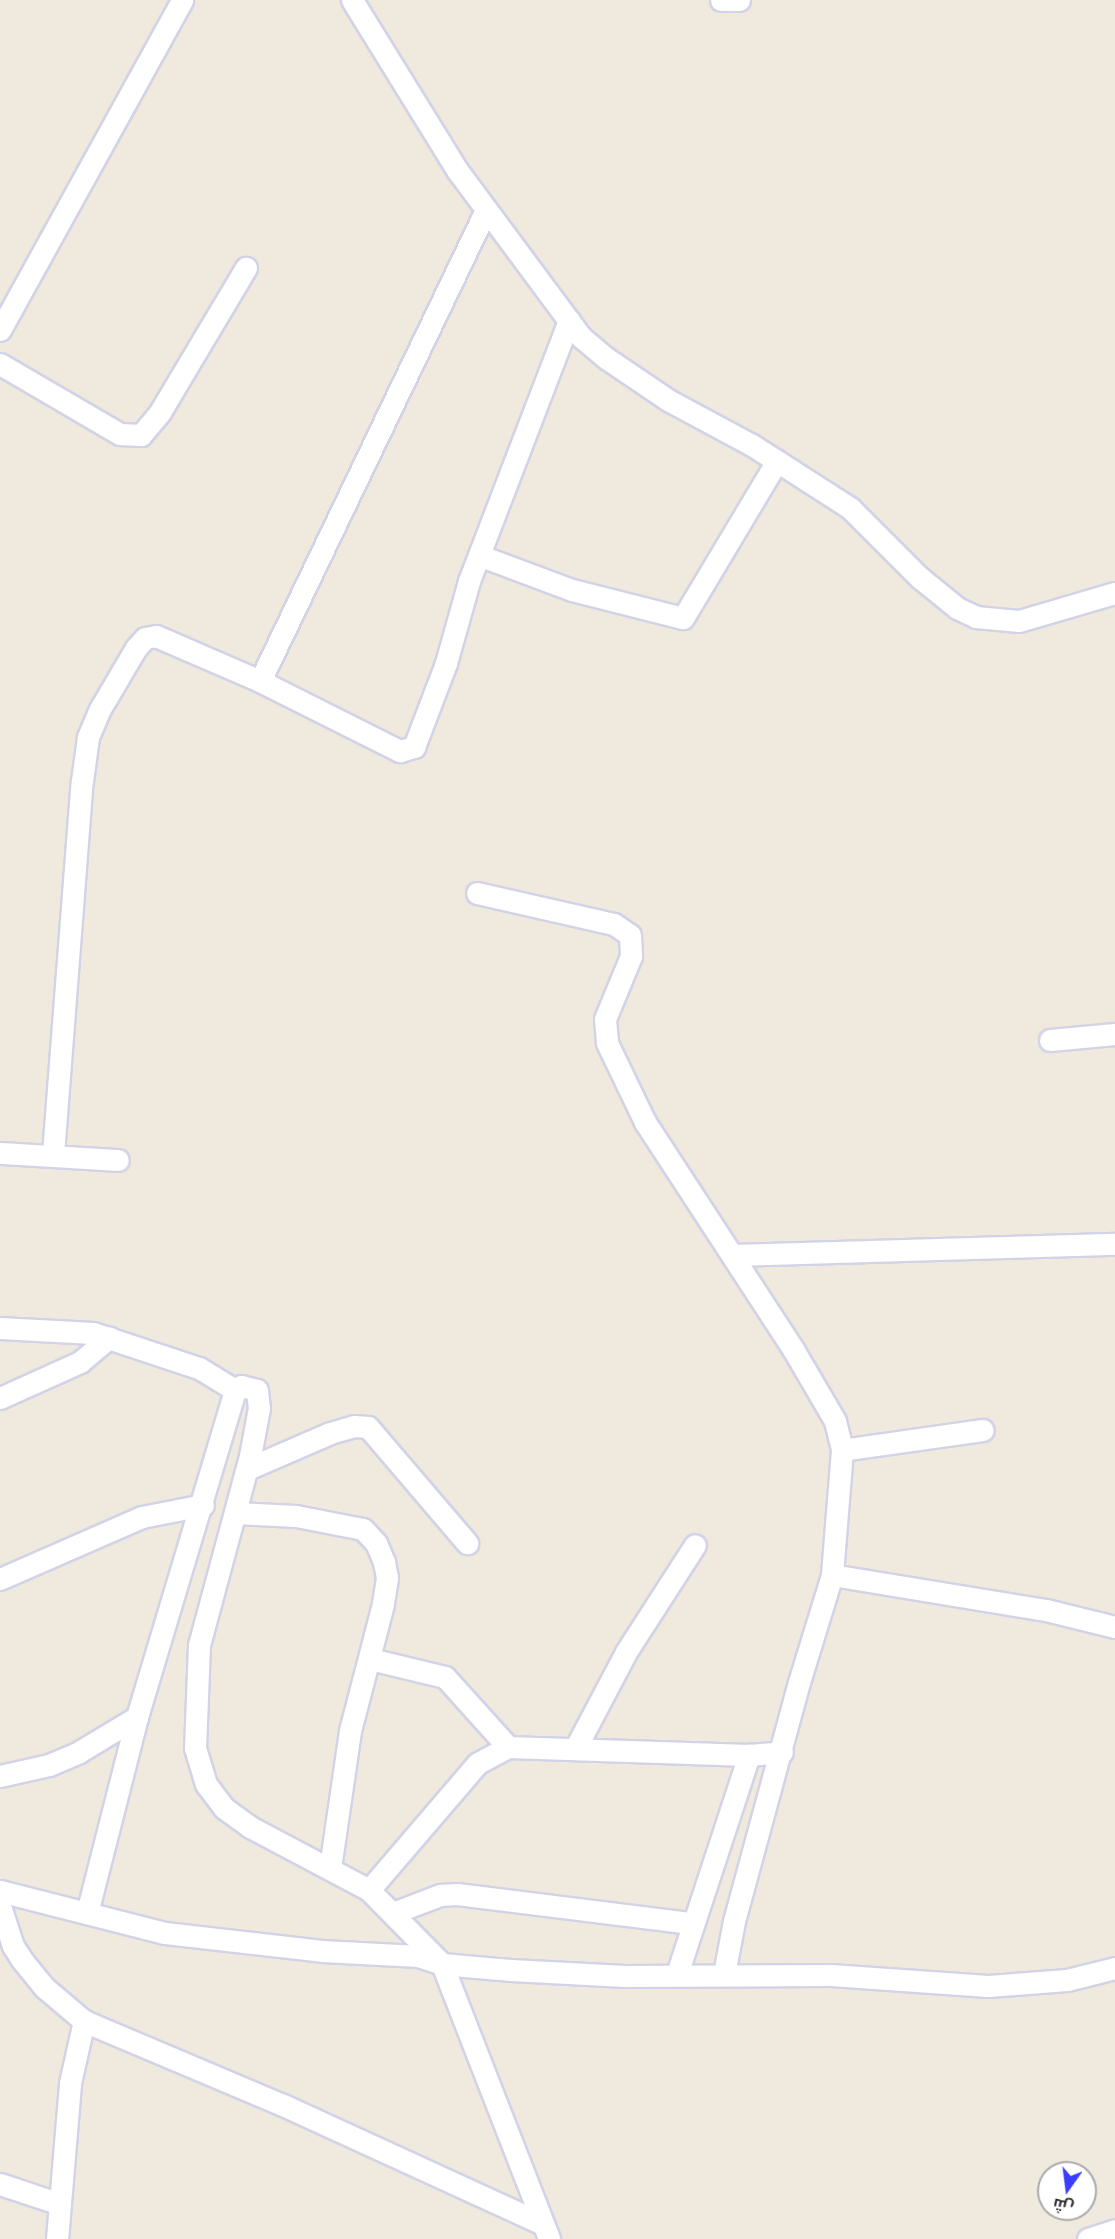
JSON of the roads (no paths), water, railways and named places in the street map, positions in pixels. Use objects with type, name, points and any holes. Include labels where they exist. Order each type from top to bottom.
[{"type":"street","points":[[0,330],[182,0]]},
{"type":"street","points":[[352,0],[439,143],[486,210],[569,321],[606,358],[668,400],[777,461],[850,508],[919,576],[957,608],[976,617],[1019,621],[1115,593]]},
{"type":"street","points":[[721,0],[739,0]]},
{"type":"street","points":[[260,681],[486,210]]},
{"type":"street","points":[[0,364],[120,434],[141,435],[160,412],[246,268]]},
{"type":"street","points":[[53,1154],[81,789],[88,737],[96,718],[136,648],[145,638],[156,636],[260,681],[400,751],[409,750],[424,723],[481,556],[569,321]]},
{"type":"street","points":[[481,556],[572,590],[683,618],[777,461]]},
{"type":"street","points":[[477,894],[614,924],[630,935],[631,956],[604,1019],[607,1043],[645,1122],[735,1255],[835,1421],[842,1450],[832,1575],[734,1921],[724,1974]]},
{"type":"street","points":[[1050,1041],[1115,1034]]},
{"type":"street","points":[[0,1153],[53,1154],[118,1160]]},
{"type":"street","points":[[735,1255],[1115,1244]]},
{"type":"street","points":[[0,1328],[78,1330],[109,1338],[199,1368],[235,1390],[248,1386],[259,1396],[247,1469],[199,1645],[195,1748],[206,1784],[224,1808],[280,1845],[330,1868],[369,1890],[442,1964],[473,2034],[546,2231]]},
{"type":"street","points":[[0,1398],[80,1362],[109,1338]]},
{"type":"street","points":[[87,1913],[137,1717],[203,1505],[235,1390]]},
{"type":"street","points":[[247,1469],[330,1433],[354,1425],[368,1427],[467,1543]]},
{"type":"street","points":[[842,1450],[983,1430]]},
{"type":"street","points":[[0,1578],[142,1517],[203,1505]]},
{"type":"street","points":[[236,1513],[340,1522],[363,1529],[376,1543],[387,1578],[370,1659],[350,1731],[330,1868]]},
{"type":"street","points":[[576,1747],[626,1652],[695,1545]]},
{"type":"street","points":[[832,1575],[1046,1610],[1115,1627]]},
{"type":"street","points":[[370,1659],[445,1677],[508,1747]]},
{"type":"street","points":[[0,1776],[49,1765],[79,1752],[137,1717]]},
{"type":"street","points":[[369,1890],[478,1762],[508,1747],[576,1747],[749,1755],[782,1752]]},
{"type":"street","points":[[676,1974],[691,1923],[749,1755]]},
{"type":"street","points":[[0,1891],[176,1935],[333,1952],[418,1956],[442,1964],[625,1976],[831,1975],[988,1986],[1067,1980],[1115,1968]]},
{"type":"street","points":[[393,1913],[440,1895],[457,1894],[691,1923]]},
{"type":"street","points":[[0,1906],[13,1946],[22,1960],[45,1988],[84,2021],[283,2105],[546,2231]]},
{"type":"street","points":[[57,2239],[70,2083],[84,2021]]},
{"type":"street","points":[[0,2184],[60,2204]]},
{"type":"street","points":[[1088,2239],[1115,2230]]}]
